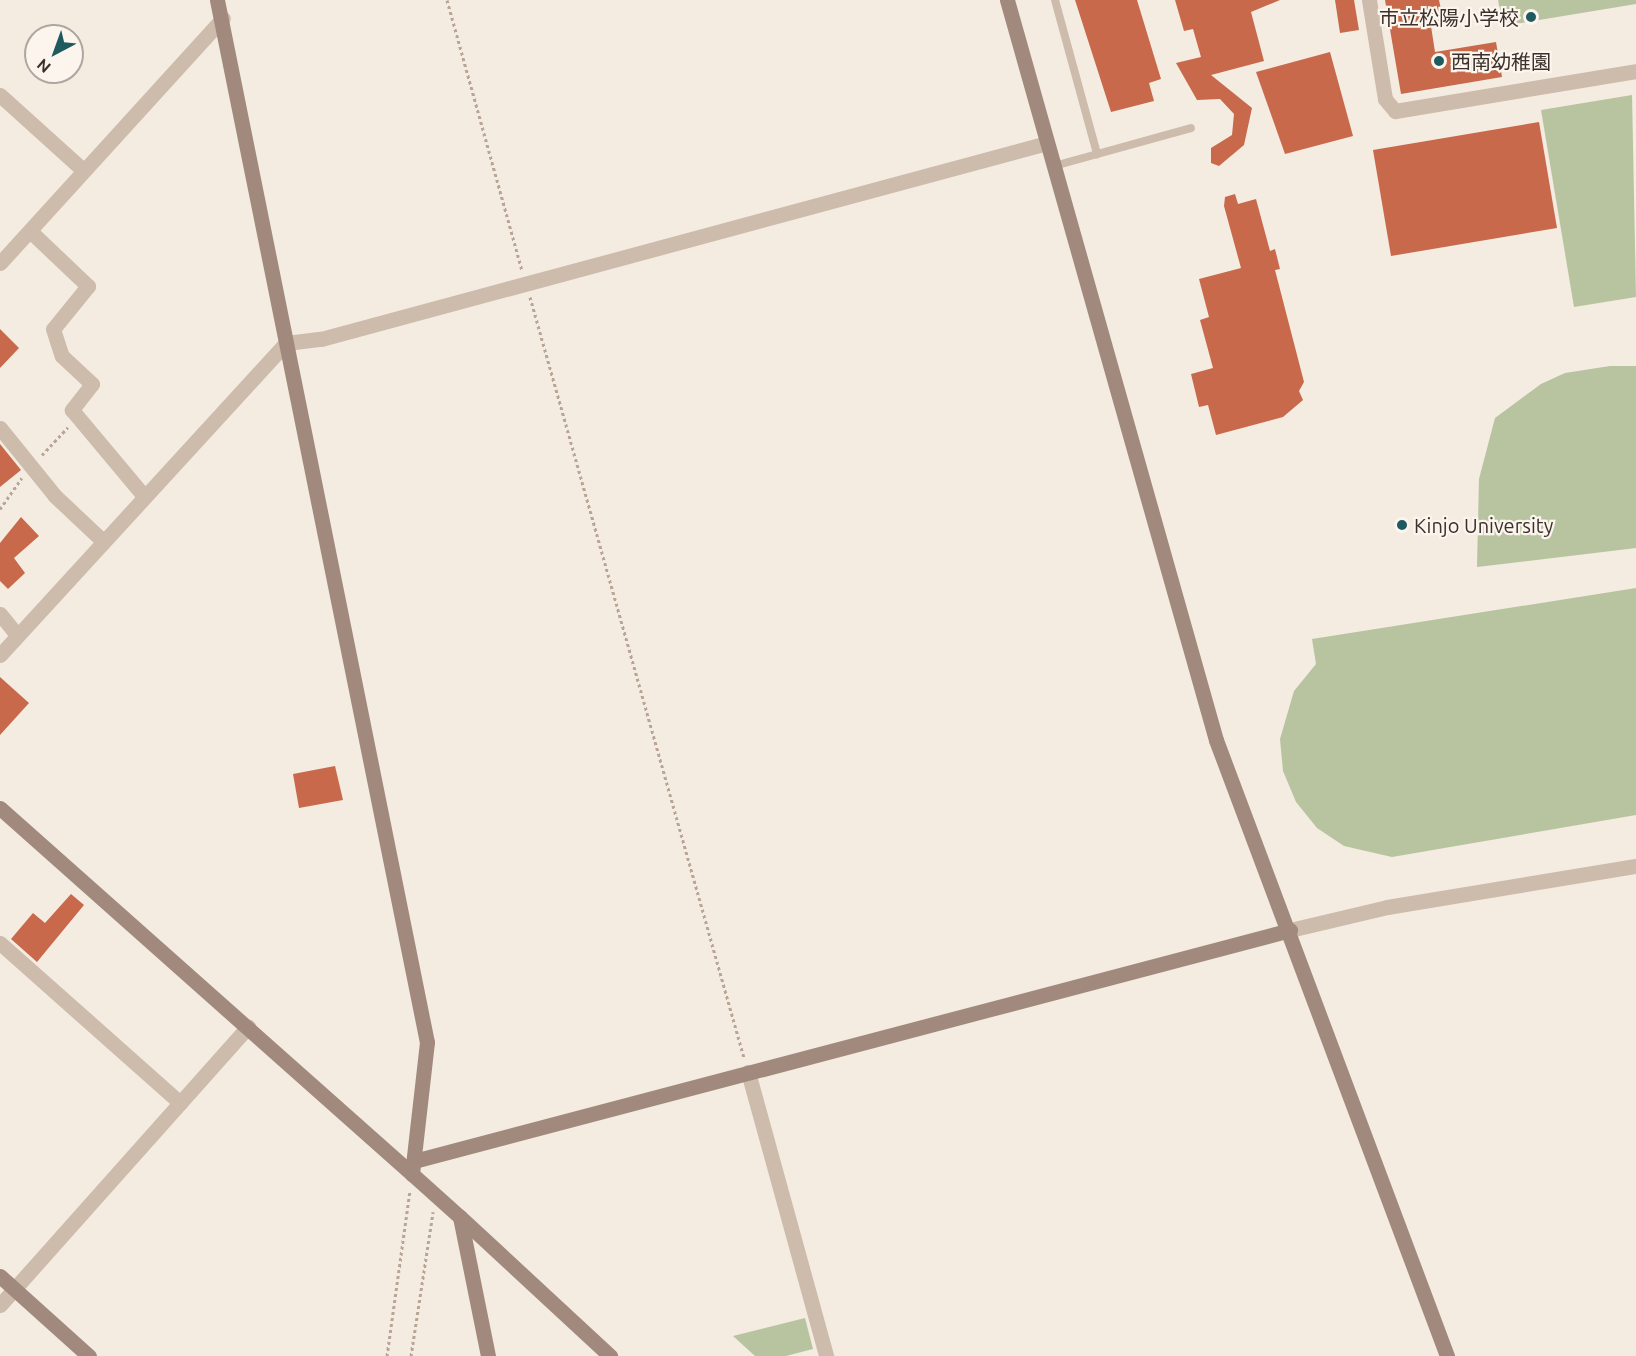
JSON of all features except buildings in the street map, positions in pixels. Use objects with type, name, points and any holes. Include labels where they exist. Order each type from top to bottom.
[{"type":"street","points":[[217,0],[223,18],[286,343],[428,1042],[413,1167]]},
{"type":"street","points":[[1007,0],[1216,740],[1290,930],[1446,1356]]},
{"type":"street","points":[[1369,0],[1385,99],[1395,111],[1636,71]]},
{"type":"street","points":[[0,263],[223,18]]},
{"type":"street","points":[[0,95],[83,170]]},
{"type":"street","points":[[0,655],[286,343],[321,339],[1047,143]]},
{"type":"street","points":[[30,231],[88,286],[53,328],[62,356],[92,384],[72,410],[144,496]]},
{"type":"street","points":[[0,428],[55,496],[103,541]]},
{"type":"street","points":[[0,614],[18,635]]},
{"type":"street","points":[[0,808],[248,1027],[413,1167],[436,1195],[610,1356]]},
{"type":"street","points":[[413,1167],[748,1072],[1290,930],[1387,907],[1636,866]]},
{"type":"street","points":[[0,943],[180,1103]]},
{"type":"street","points":[[0,1305],[248,1027]]},
{"type":"street","points":[[748,1072],[826,1356]]},
{"type":"street","points":[[460,1217],[488,1356]]},
{"type":"street","points":[[0,1276],[89,1356]]},
{"type":"lane","points":[[1055,0],[1097,154]]},
{"type":"lane","points":[[1054,166],[1191,128]]},
{"type":"path","points":[[447,0],[748,1072]]},
{"type":"path","points":[[387,1356],[413,1167]]},
{"type":"path","points":[[411,1356],[436,1195]]},
{"type":"green space","name":"市立松陽小学校","points":[[1498,0],[1636,0],[1636,4],[1503,26]]},
{"type":"green space","points":[[1632,95],[1636,297],[1574,307],[1541,110]]},
{"type":"green space","points":[[1610,366],[1636,366],[1636,548],[1477,567],[1479,479],[1495,418],[1541,384],[1565,373]]},
{"type":"green space","points":[[1636,588],[1636,815],[1392,857],[1344,846],[1317,828],[1296,802],[1283,771],[1280,739],[1294,691],[1316,664],[1312,639]]},
{"type":"green space","points":[[805,1318],[813,1349],[786,1356],[755,1356],[733,1336]]},
{"type":"place","name":"市立松陽小学校","points":[[1531,17]]},
{"type":"place","name":"西南幼稚園","points":[[1439,61]]},
{"type":"place","name":"Kinjo University","points":[[1402,525]]}]
